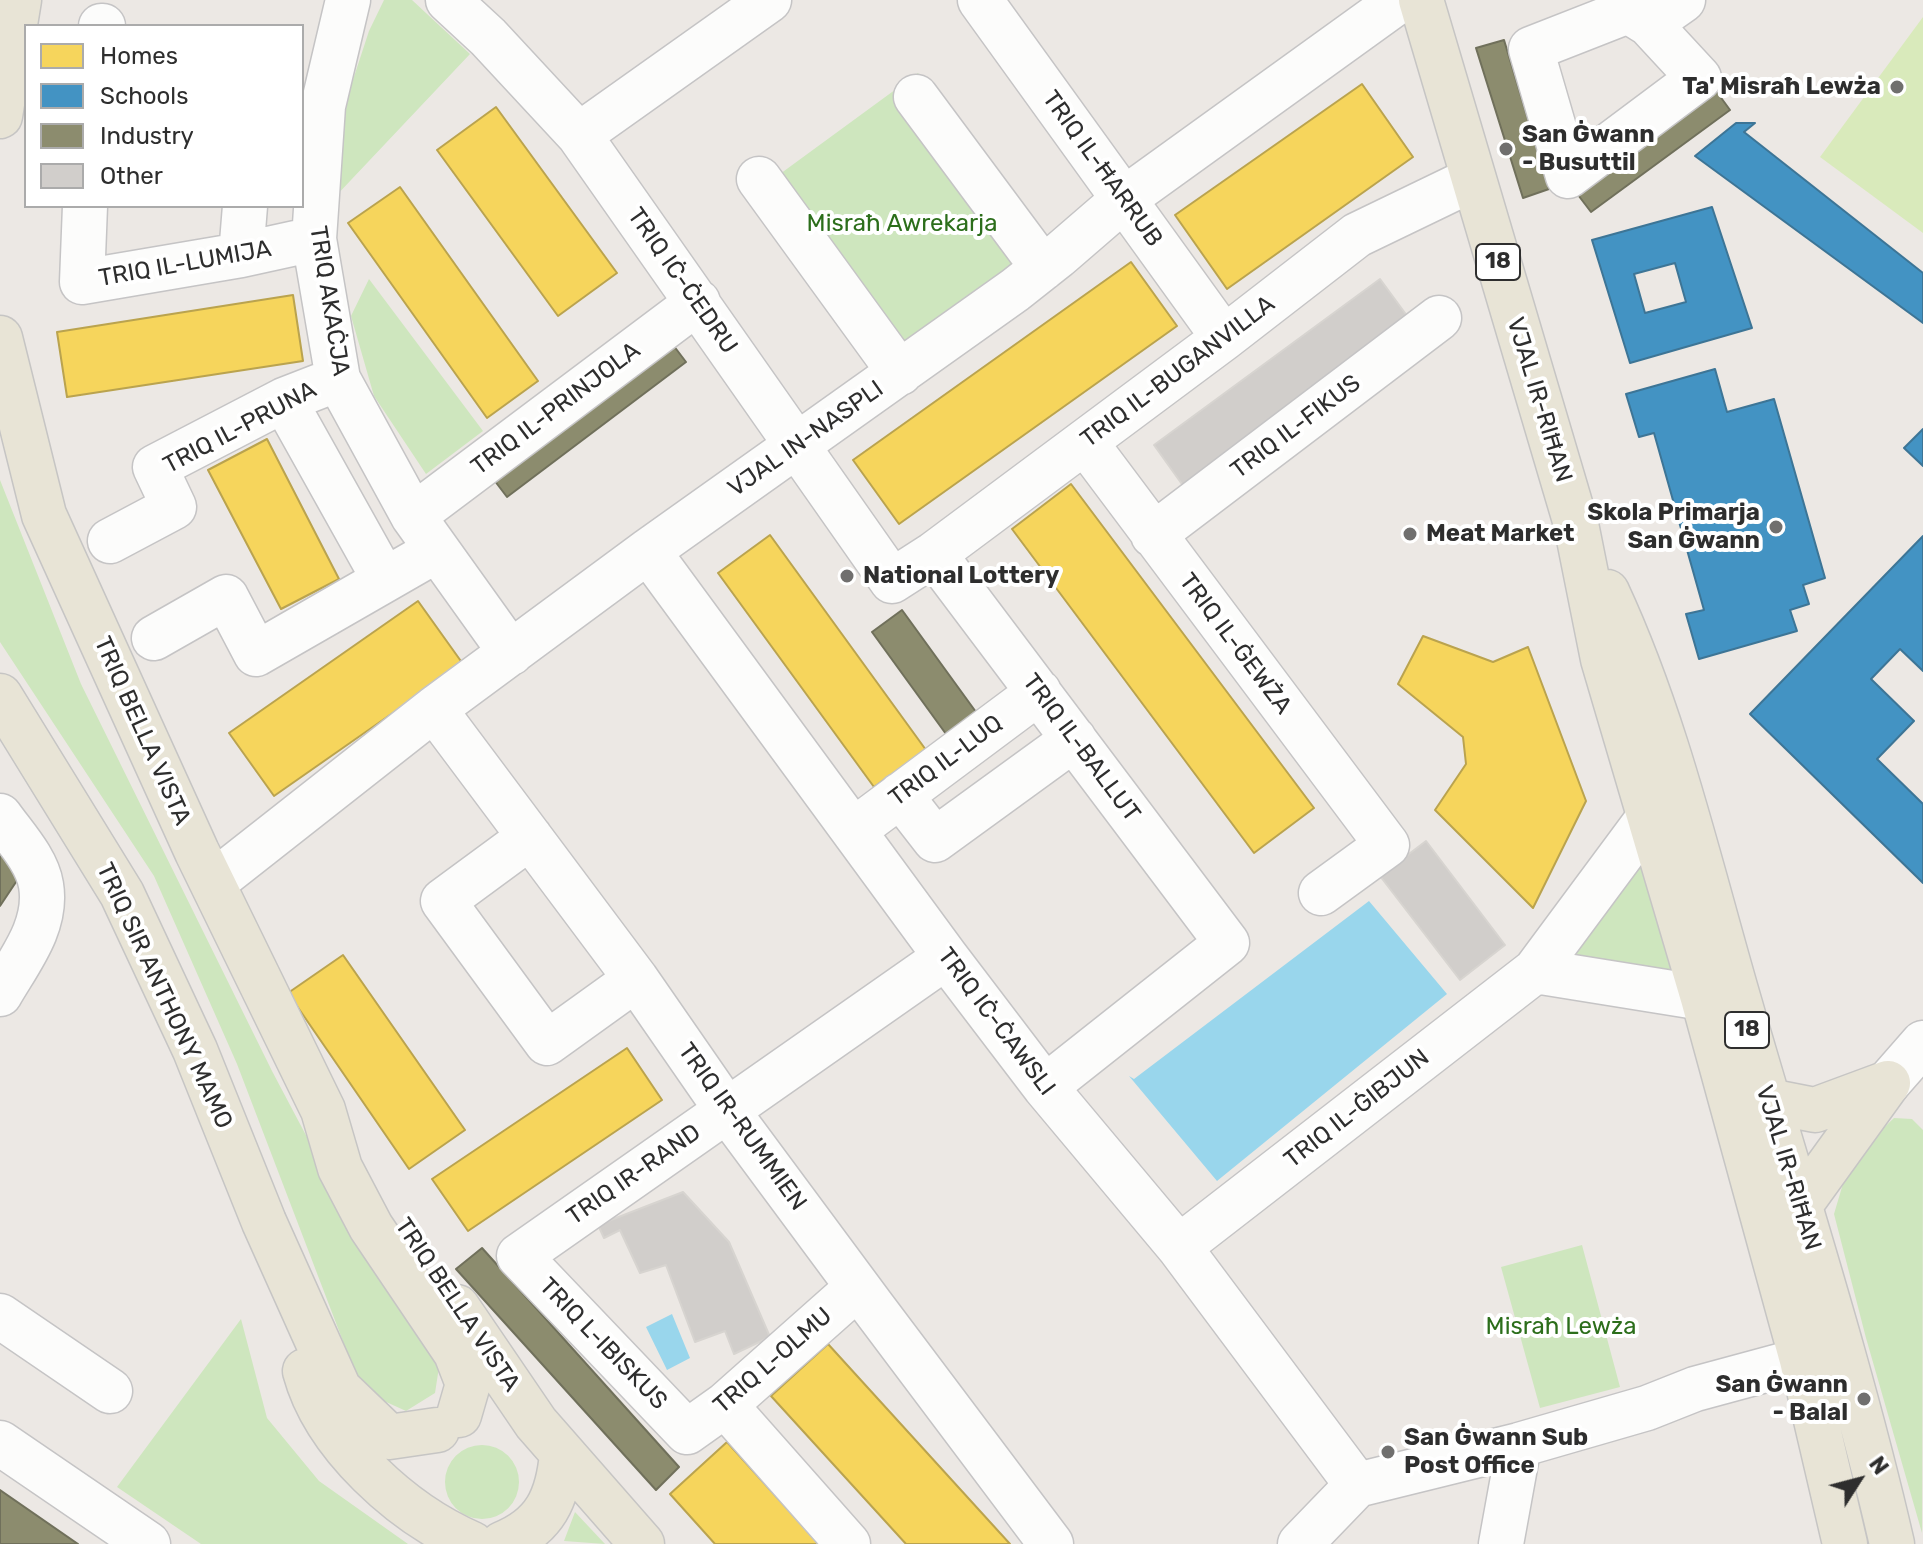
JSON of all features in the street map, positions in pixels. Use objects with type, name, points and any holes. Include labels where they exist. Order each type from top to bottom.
[{"type":"main road","points":[[0,116],[14,15],[19,0]]},
{"type":"main road","name":"VJAL IR-RIĦAN","points":[[1399,2],[1448,86],[1576,524],[1603,659],[1703,998],[1802,1360],[1845,1544]]},
{"type":"main road","name":"TRIQ BELLA VISTA","points":[[0,338],[44,515],[197,852],[323,1110],[340,1168],[371,1227],[456,1353],[468,1384],[448,1422]]},
{"type":"main road","name":"VJAL IR-RIĦAN","points":[[1576,524],[1633,649],[1683,806],[1800,1205],[1892,1544]]},
{"type":"main road","name":"TRIQ SIR ANTHONY MAMO","points":[[0,696],[122,894],[195,1050],[264,1222],[339,1389],[389,1437],[448,1422]]},
{"type":"main road","points":[[1769,1101],[1815,1110],[1909,1069]]},
{"type":"main road","points":[[1800,1205],[1909,1069]]},
{"type":"main road","name":"TRIQ BELLA VISTA","points":[[323,1110],[360,1155],[476,1336],[549,1439]]},
{"type":"main road","name":"TRIQ SIR ANTHONY MAMO","points":[[264,1222],[312,1397],[364,1471],[459,1538]]},
{"type":"main road","name":"TRIQ BELLA VISTA","points":[[456,1353],[549,1439],[642,1544]]},
{"type":"main road","name":"TRIQ BELLA VISTA","points":[[448,1422],[491,1410],[549,1439]]},
{"type":"main road","points":[[448,1422],[424,1449],[418,1472],[420,1495],[430,1517],[459,1538]]},
{"type":"main road","points":[[502,1544],[520,1537],[538,1523],[559,1482],[549,1439]]},
{"type":"street","name":"TRIQ AKAĊJA","points":[[348,0],[312,102],[314,239],[338,379],[425,533],[511,653]]},
{"type":"street","name":"TRIQ IĊ-ĊEDRU","points":[[448,0],[488,37],[579,135],[892,581]]},
{"type":"street","points":[[579,135],[769,0]]},
{"type":"street","name":"TRIQ IL-ĦARRUB","points":[[980,0],[1224,338]]},
{"type":"street","name":"VJAL IN-NASPLI","points":[[214,882],[434,709],[648,551],[900,373],[1043,268],[1124,199],[1399,2]]},
{"type":"street","points":[[916,97],[1043,268]]},
{"type":"street","points":[[759,179],[900,373]]},
{"type":"street","name":"TRIQ IL-BUGANVILLA","points":[[892,581],[934,554],[1085,442],[1357,235],[1473,179]]},
{"type":"street","name":"TRIQ IL-LUMIJA","points":[[85,208],[82,282],[241,255],[314,239]]},
{"type":"street","points":[[241,255],[245,208]]},
{"type":"street","name":"TRIQ IL-PRINJOLA","points":[[154,638],[226,597],[256,654],[384,579],[425,533],[698,302]]},
{"type":"street","name":"TRIQ IL-FIKUS","points":[[1153,535],[1439,318]]},
{"type":"street","name":"TRIQ IL-PRUNA","points":[[110,541],[174,507],[155,467],[284,400],[338,379]]},
{"type":"street","points":[[284,400],[384,579]]},
{"type":"street","name":"TRIQ IL-ĠEWŻA","points":[[1085,442],[1387,845],[1321,893]]},
{"type":"street","name":"TRIQ IĊ-ĊAWSLI","points":[[648,551],[946,957],[1045,1087],[1179,1247],[1357,1485]]},
{"type":"street","name":"TRIQ IL-BALLUT","points":[[934,554],[1227,943],[1045,1087]]},
{"type":"street","name":"TRIQ IL-LUQ","points":[[854,830],[1039,692]]},
{"type":"street","name":"TRIQ IR-RUMMIEN","points":[[434,709],[636,979],[726,1109],[1051,1544]]},
{"type":"street","points":[[900,795],[935,840],[1074,739]]},
{"type":"street","points":[[0,816],[29,857],[41,884],[41,914],[32,940],[0,994]]},
{"type":"street","name":"TRIQ IL-ĠIBJUN","points":[[1179,1247],[1535,971],[1650,816]]},
{"type":"street","points":[[530,837],[443,901],[547,1043],[636,979]]},
{"type":"street","name":"TRIQ IR-RAND","points":[[519,1256],[946,957]]},
{"type":"street","points":[[1535,971],[1703,998]]},
{"type":"street","name":"TRIQ L-IBISKUS","points":[[519,1256],[687,1432]]},
{"type":"street","name":"TRIQ L-OLMU","points":[[687,1432],[725,1405],[858,1287]]},
{"type":"street","points":[[0,1316],[110,1391]]},
{"type":"street","points":[[1300,1544],[1357,1485],[1519,1445],[1647,1408],[1695,1389],[1802,1360]]},
{"type":"street","points":[[725,1405],[848,1544]]},
{"type":"street","points":[[0,1443],[148,1544]]},
{"type":"street","points":[[1501,1544],[1519,1445]]},
{"type":"green space","points":[[384,0],[412,0],[470,54],[334,198],[348,95],[369,31]]},
{"type":"green space","name":"Ta' Misraħ Lewża","points":[[1923,17],[1923,233],[1820,157]]},
{"type":"green space","name":"Misraħ Awrekarja","points":[[918,73],[1029,225],[1058,256],[917,359],[754,193]]},
{"type":"green space","points":[[369,279],[483,431],[426,474],[374,396],[351,316]]},
{"type":"green space","points":[[0,480],[81,684],[272,1071],[382,1279],[441,1354],[435,1393],[406,1411],[362,1391],[237,1064],[154,876],[0,642]]},
{"type":"green space","points":[[1645,860],[1676,980],[1561,957]]},
{"type":"green space","points":[[1894,1118],[1912,1119],[1923,1130],[1922,1533],[1834,1214],[1850,1160]]},
{"type":"green space","name":"Misraħ Lewża","points":[[1582,1245],[1620,1387],[1540,1408],[1501,1267]]},
{"type":"green space","points":[[241,1319],[267,1418],[319,1481],[408,1544],[201,1544],[117,1487]]},
{"type":"green space","points":[[482,1445],[496,1448],[508,1456],[516,1468],[519,1482],[516,1496],[508,1508],[496,1516],[482,1519],[468,1516],[456,1508],[448,1496],[445,1482],[448,1468],[456,1456],[468,1448]]},
{"type":"green space","points":[[575,1512],[605,1544],[564,1541]]},
{"type":"water","points":[[1369,901],[1447,994],[1217,1181],[1129,1076],[1134,1079]]},
{"type":"water","points":[[672,1314],[690,1358],[667,1370],[646,1327]]},
{"type":"building: Homes","points":[[1362,84],[1413,157],[1227,289],[1175,215]]},
{"type":"building: Homes","points":[[496,107],[617,273],[558,316],[437,150]]},
{"type":"building: Homes","points":[[400,187],[538,381],[487,418],[348,223]]},
{"type":"building: Homes","points":[[1131,262],[1177,326],[899,524],[853,460]]},
{"type":"building: Homes","points":[[293,295],[303,361],[67,397],[57,332]]},
{"type":"building: Homes","points":[[267,439],[339,579],[281,609],[208,470]]},
{"type":"building: Homes","points":[[1071,484],[1314,808],[1254,853],[1012,529]]},
{"type":"building: Homes","points":[[770,535],[926,750],[874,787],[718,573]]},
{"type":"building: Homes","points":[[418,601],[463,664],[274,796],[229,733]]},
{"type":"building: Homes","points":[[1423,636],[1493,662],[1528,647],[1586,801],[1533,908],[1435,810],[1466,764],[1463,737],[1398,684]]},
{"type":"building: Homes","points":[[343,955],[465,1130],[409,1169],[288,993]]},
{"type":"building: Homes","points":[[627,1048],[662,1100],[468,1231],[432,1179]]},
{"type":"building: Homes","points":[[828,1344],[1010,1544],[906,1544],[771,1396]]},
{"type":"building: Homes","points":[[727,1442],[819,1544],[715,1544],[670,1494]]},
{"type":"building: Schools","points":[[1736,123],[1755,123],[1744,132],[1923,273],[1923,323],[1695,156]]},
{"type":"building: Schools","points":[[1712,207],[1752,328],[1630,363],[1592,240]],"holes":[[[1675,263],[1686,302],[1645,313],[1634,274]]]},
{"type":"building: Schools","points":[[1715,369],[1727,412],[1774,399],[1825,578],[1803,585],[1809,604],[1790,610],[1797,631],[1699,659],[1686,614],[1704,610],[1654,433],[1639,437],[1626,394]]},
{"type":"building: Schools","points":[[1923,429],[1923,466],[1904,448]]},
{"type":"building: Schools","points":[[1923,536],[1923,671],[1900,649],[1871,679],[1914,721],[1877,759],[1923,804],[1923,883],[1750,714]]},
{"type":"building: Industry","points":[[1504,40],[1549,189],[1523,198],[1476,48]]},
{"type":"building: Industry","points":[[1711,84],[1730,110],[1591,212],[1572,187]]},
{"type":"building: Industry","points":[[664,333],[686,362],[507,497],[485,468]]},
{"type":"building: Industry","points":[[902,610],[976,712],[946,734],[872,632]]},
{"type":"building: Industry","points":[[0,851],[18,879],[0,906]]},
{"type":"building: Industry","points":[[482,1248],[679,1467],[656,1490],[456,1269]]},
{"type":"building: Industry","points":[[0,1490],[78,1544],[0,1544]]},
{"type":"building: Other","points":[[1380,279],[1416,328],[1189,494],[1154,445]]},
{"type":"building: Other","points":[[1426,841],[1505,945],[1460,980],[1380,876]]},
{"type":"building: Other","points":[[683,1192],[729,1242],[770,1337],[734,1354],[725,1331],[695,1342],[666,1265],[640,1273],[620,1230],[604,1238],[598,1225]]},
{"type":"place","name":"Ta' Misraħ Lewża","points":[[1897,87]]},
{"type":"place","name":"San Ġwann - Busuttil","points":[[1506,149]]},
{"type":"place","name":"Skola Primarja San Ġwann","points":[[1776,527]]},
{"type":"place","name":"Meat Market","points":[[1410,534]]},
{"type":"place","name":"National Lottery","points":[[847,576]]},
{"type":"place","name":"San Ġwann - Balal","points":[[1864,1399]]},
{"type":"place","name":"San Ġwann Sub Post Office","points":[[1388,1452]]}]
